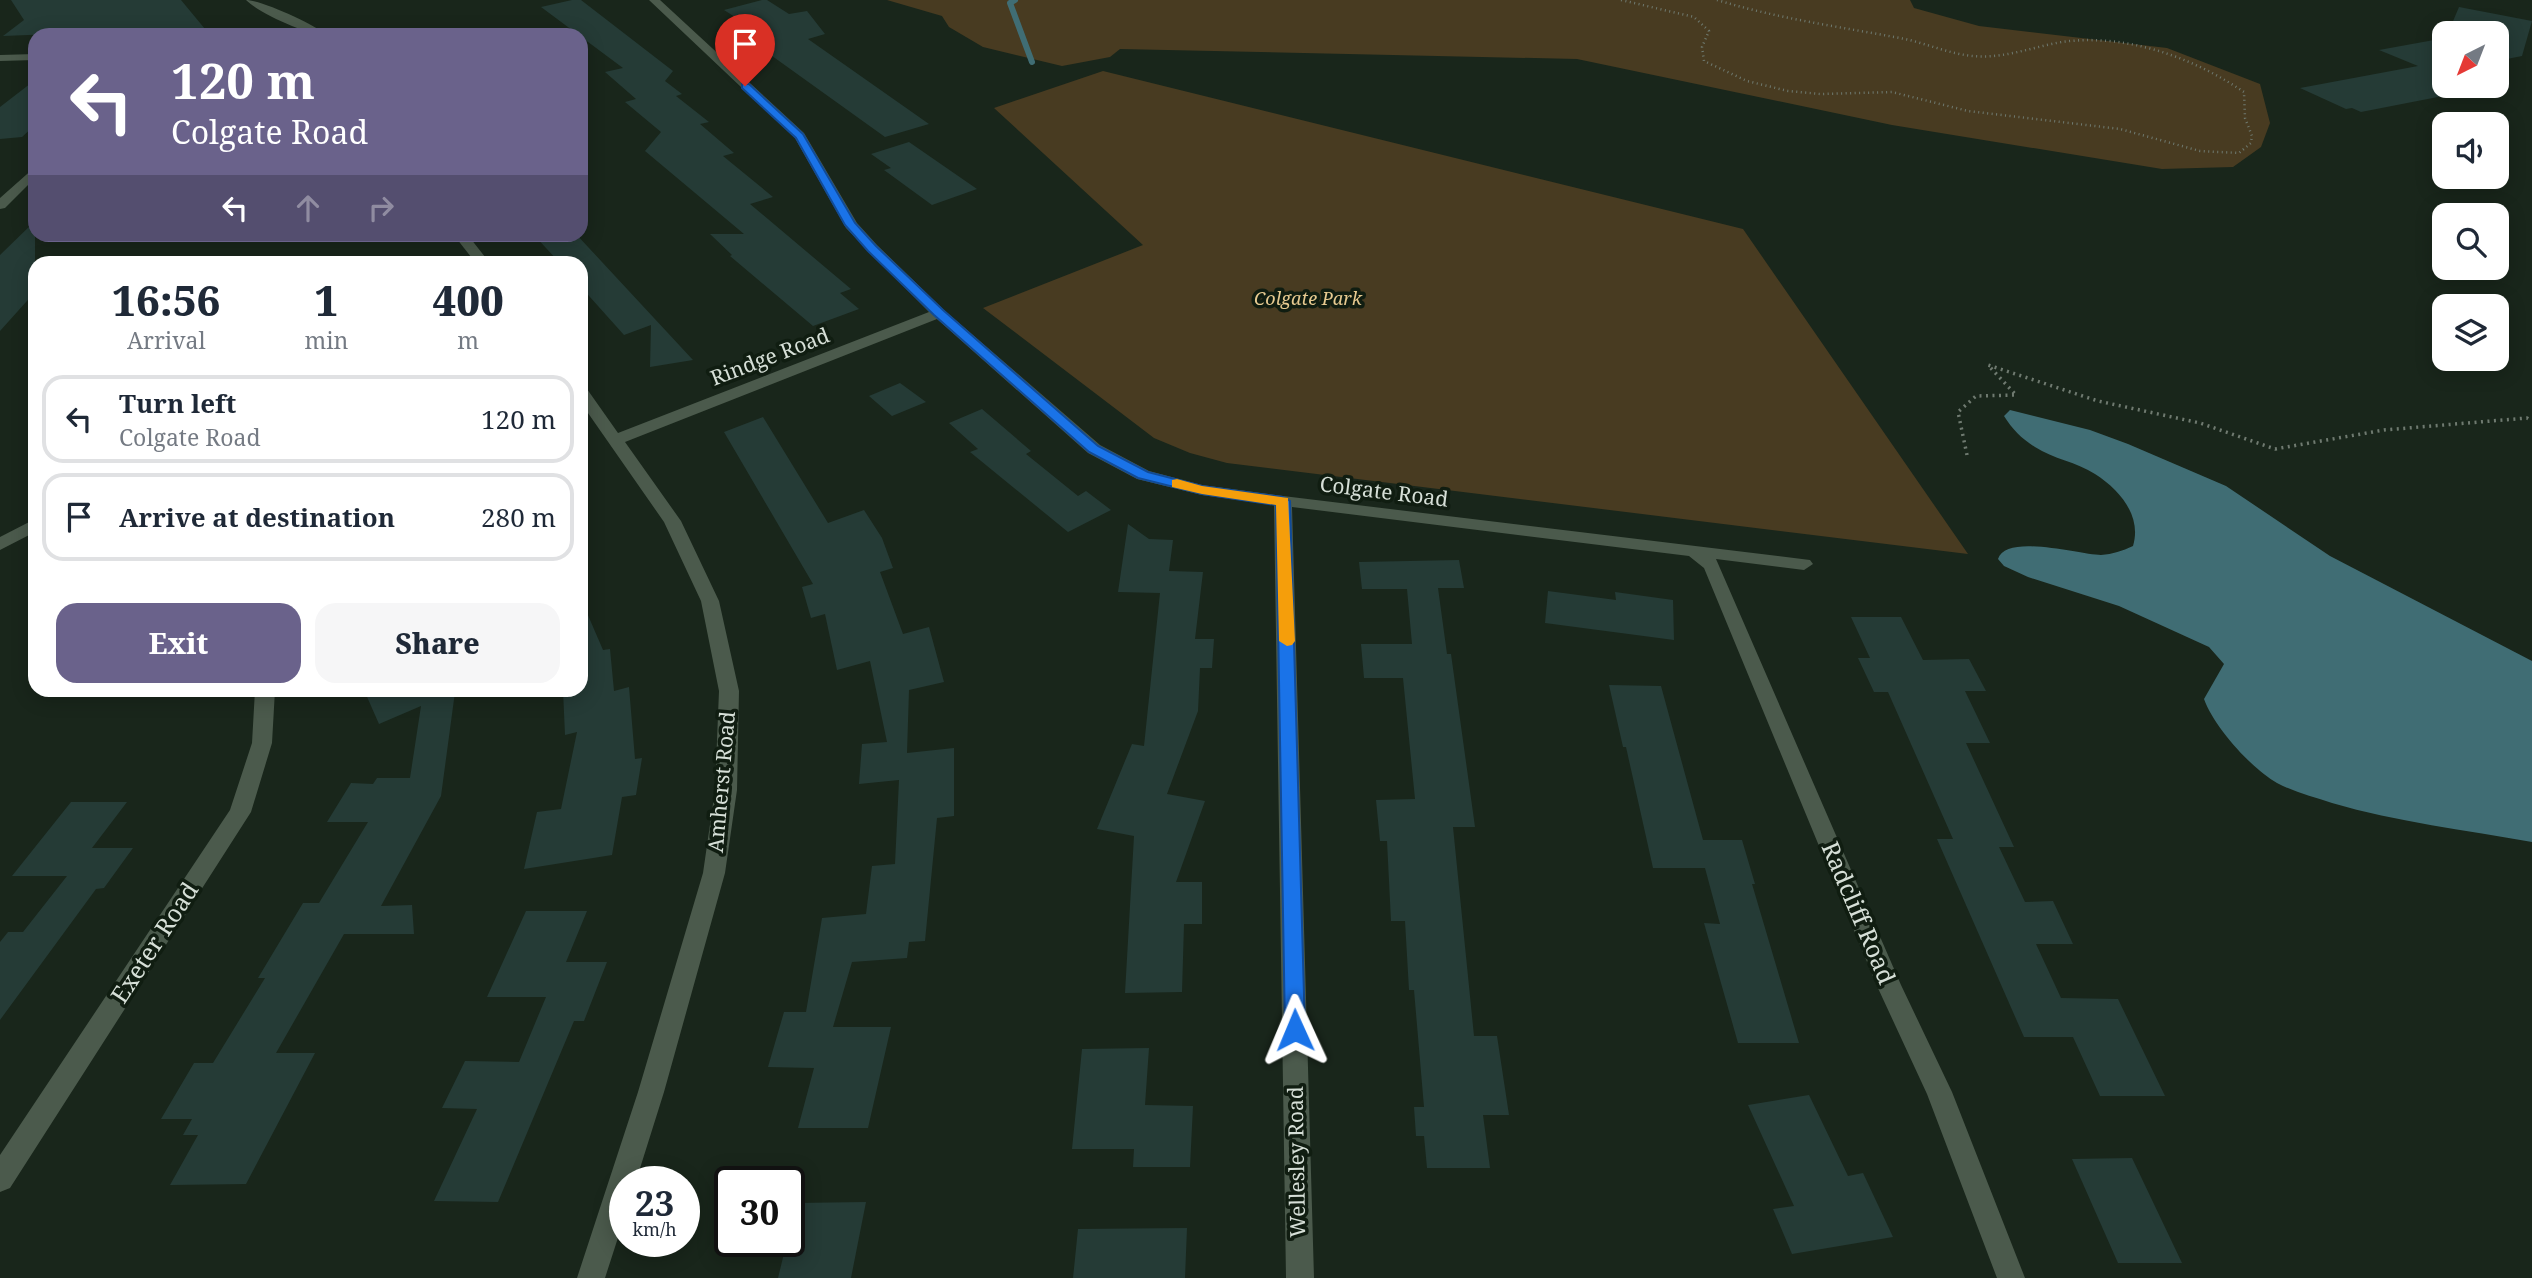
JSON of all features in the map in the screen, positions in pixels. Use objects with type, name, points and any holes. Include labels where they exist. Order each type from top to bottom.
[{"type":"street","points":[[251,0],[264,11],[310,28]]},
{"type":"street","name":"Colgate Road","points":[[654,0],[800,136],[851,225],[939,313],[1094,449],[1143,475],[1202,490],[1283,501],[1804,564]]},
{"type":"street","points":[[0,58],[28,57]]},
{"type":"street","points":[[0,205],[28,178]]},
{"type":"street","points":[[466,242],[477,256]]},
{"type":"street","name":"Rindge Road","points":[[616,440],[939,313]]},
{"type":"street","name":"Amherst Road","points":[[588,402],[672,521],[710,601],[729,691],[726,790],[714,873],[651,1092],[591,1278]]},
{"type":"street","name":"Wellesley Road","points":[[1283,501],[1300,1278]]},
{"type":"street","points":[[0,544],[28,529]]},
{"type":"street","name":"Radcliff Road","points":[[1696,553],[1712,565],[1889,986],[1940,1092],[2011,1278]]},
{"type":"street","name":"Exeter Road","points":[[0,1179],[240,812],[262,743],[265,697]]},
{"type":"path","points":[[1621,0],[1695,17],[1709,31],[1702,47],[1704,61],[1728,74],[1770,88],[1820,94],[1892,92],[1983,114],[2137,132],[2209,153],[2239,153],[2251,143],[2244,92],[2199,66],[2162,51],[2074,41],[2011,53],[1971,56],[1922,42],[1806,22],[1717,0]]},
{"type":"path","points":[[1967,454],[1958,412],[1976,396],[2017,395],[1988,365],[2098,401],[2200,423],[2275,449],[2384,430],[2527,418],[2532,421]]},
{"type":"green space","points":[[887,0],[1910,0],[1914,8],[1979,26],[2167,48],[2260,84],[2270,123],[2261,147],[2233,167],[2162,169],[1892,125],[1577,59],[1120,49],[1110,57],[1062,66],[983,47],[949,27],[942,16]]},
{"type":"green space","name":"Colgate Park","points":[[1103,71],[1743,229],[1968,554],[1227,463],[1190,453],[1154,438],[983,308],[1143,245],[994,108]]},
{"type":"water","points":[[2010,410],[2090,430],[2226,486],[2330,556],[2532,661],[2532,842],[2381,815],[2332,803],[2277,783],[2234,746],[2209,710],[2204,699],[2224,664],[2209,647],[2119,606],[2028,577],[2004,566],[1998,559],[2004,551],[2015,547],[2045,547],[2101,555],[2133,546],[2135,535],[2132,514],[2113,488],[2088,470],[2042,451],[2026,441],[2004,416]]},
{"type":"building","points":[[11,0],[181,0],[204,28],[28,28],[28,35],[3,36],[24,20]]},
{"type":"building","points":[[581,0],[673,71],[665,81],[682,94],[676,96],[709,122],[700,124],[734,153],[723,156],[773,197],[750,204],[851,289],[840,293],[859,309],[813,326],[730,256],[732,255],[710,234],[744,234],[645,151],[661,132],[625,102],[636,99],[605,72],[623,68],[588,42],[588,28],[569,28],[541,7]]},
{"type":"building","points":[[767,0],[789,14],[807,11],[825,34],[808,39],[929,124],[885,137],[758,46],[774,42],[724,10]]},
{"type":"building","points":[[2459,7],[2532,21],[2522,56],[2510,58],[2510,21],[2453,21]]},
{"type":"building","points":[[2432,40],[2433,98],[2361,112],[2352,108],[2346,109],[2300,88],[2418,66],[2379,50]]},
{"type":"building","points":[[28,85],[28,131],[22,137],[0,139],[0,107]]},
{"type":"building","points":[[909,142],[977,189],[932,205],[884,170],[891,168],[871,154]]},
{"type":"building","points":[[28,228],[28,242],[35,242],[35,256],[28,256],[28,300],[0,331],[0,255]]},
{"type":"building","points":[[540,242],[583,242],[693,360],[650,367],[651,325],[624,335],[588,295],[588,256],[553,256]]},
{"type":"building","points":[[900,383],[926,402],[892,416],[869,396]]},
{"type":"building","points":[[982,409],[1031,451],[1026,454],[1078,496],[1086,491],[1111,510],[1068,532],[970,452],[978,449],[949,423]]},
{"type":"building","points":[[763,417],[828,523],[864,510],[882,538],[893,568],[880,572],[903,634],[929,627],[944,682],[909,690],[907,753],[954,748],[954,816],[937,818],[925,941],[909,942],[907,958],[852,962],[833,1027],[891,1027],[868,1128],[798,1128],[814,1068],[768,1067],[784,1012],[806,1012],[822,918],[866,914],[872,866],[895,864],[899,780],[859,784],[862,744],[887,742],[870,661],[837,670],[825,614],[811,618],[802,587],[813,584],[724,432]]},
{"type":"building","points":[[1128,524],[1149,539],[1173,540],[1169,571],[1203,572],[1195,639],[1214,639],[1212,668],[1200,668],[1198,711],[1167,794],[1205,801],[1176,882],[1202,882],[1202,924],[1184,924],[1182,992],[1125,993],[1134,836],[1097,829],[1132,744],[1144,746],[1160,593],[1118,592]]},
{"type":"building","points":[[1459,560],[1464,588],[1438,588],[1447,654],[1451,654],[1475,827],[1453,827],[1474,1036],[1497,1036],[1509,1115],[1483,1115],[1490,1168],[1427,1168],[1424,1136],[1416,1136],[1414,1107],[1424,1107],[1414,990],[1409,990],[1405,921],[1391,921],[1387,841],[1380,841],[1376,800],[1415,799],[1403,678],[1364,678],[1361,644],[1412,644],[1407,589],[1362,589],[1359,562]]},
{"type":"building","points":[[1548,591],[1616,600],[1615,592],[1673,600],[1674,640],[1545,623]]},
{"type":"building","points":[[588,615],[603,650],[610,649],[614,691],[629,687],[635,759],[642,758],[636,795],[622,797],[612,855],[524,869],[537,812],[561,809],[577,732],[565,735],[563,697],[588,697]]},
{"type":"building","points":[[1851,617],[1901,617],[1923,660],[1969,659],[1986,691],[1965,691],[1990,743],[1966,743],[2014,847],[1999,847],[2025,902],[2053,901],[2073,944],[2036,944],[2061,998],[2118,999],[2165,1096],[2100,1096],[2073,1037],[2024,1037],[1937,839],[1953,839],[1888,692],[1874,692],[1858,658],[1870,658]]},
{"type":"building","points":[[1609,685],[1661,686],[1703,840],[1742,840],[1755,884],[1752,884],[1799,1043],[1738,1043],[1704,923],[1720,924],[1705,868],[1653,868]]},
{"type":"building","points":[[367,697],[454,697],[441,796],[381,906],[412,905],[414,934],[344,934],[276,1053],[315,1053],[246,1184],[170,1185],[198,1135],[183,1135],[192,1119],[161,1119],[194,1063],[213,1063],[265,978],[258,978],[303,903],[319,903],[368,822],[327,822],[351,783],[373,784],[377,778],[410,778],[421,706],[379,724]]},
{"type":"building","points":[[71,802],[127,802],[92,848],[133,848],[104,888],[96,889],[0,1020],[0,942],[8,932],[23,932],[67,876],[12,876]]},
{"type":"building","points":[[526,911],[587,911],[566,962],[607,962],[584,1021],[574,1021],[498,1202],[434,1201],[477,1109],[442,1108],[465,1061],[519,1062],[546,997],[487,997]]},
{"type":"building","points":[[1149,1048],[1145,1105],[1193,1106],[1190,1167],[1133,1167],[1134,1149],[1072,1149],[1082,1049]]},
{"type":"building","points":[[1809,1095],[1848,1176],[1863,1173],[1893,1237],[1792,1254],[1773,1209],[1794,1206],[1748,1105]]},
{"type":"building","points":[[2132,1158],[2182,1263],[2118,1263],[2072,1159]]},
{"type":"building","points":[[866,1202],[851,1278],[778,1278],[783,1257],[805,1257],[805,1203]]},
{"type":"building","points":[[1187,1228],[1185,1278],[1073,1278],[1078,1229]]},
{"type":"waterway","points":[[1015,0],[1010,3],[1032,62]]},
{"type":"slow traffic","points":[[1177,484],[1283,501],[1287,641]]},
{"type":"route","points":[[745,86],[800,136],[851,225],[872,248],[939,313],[1094,449],[1143,475],[1202,490],[1283,501],[1295,1030]]}]
